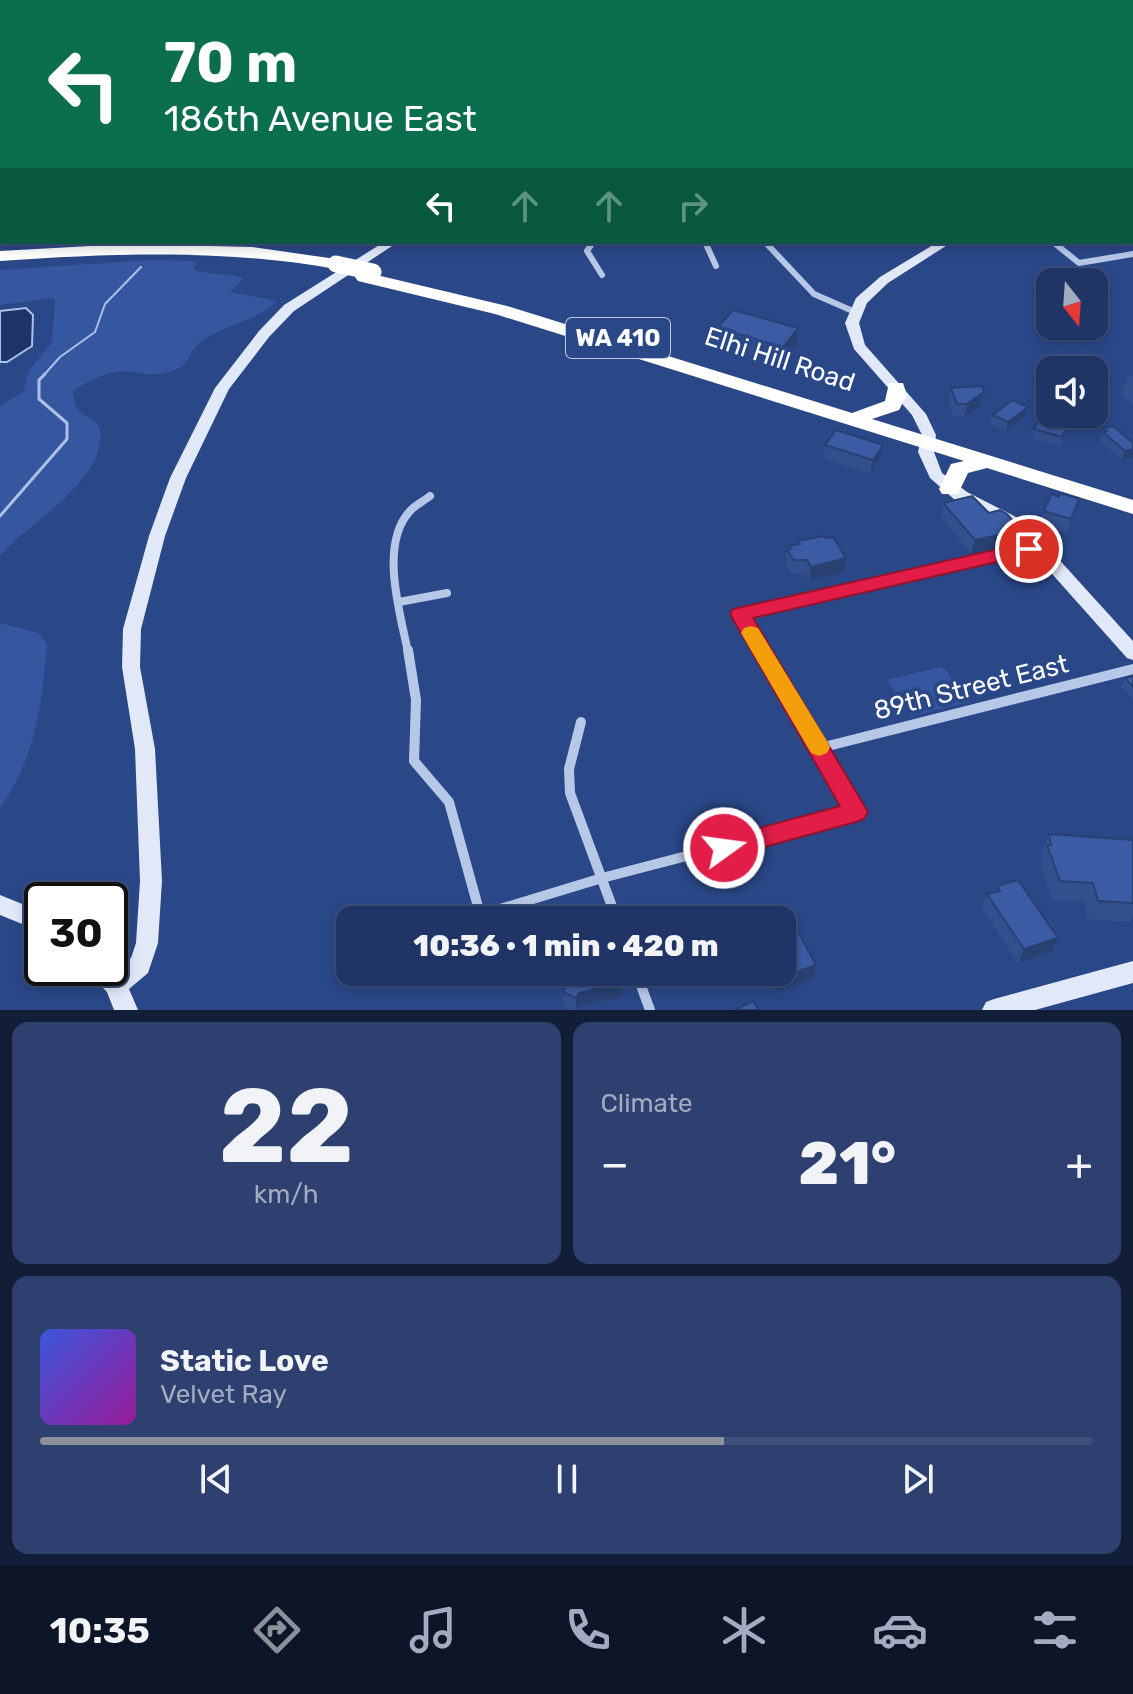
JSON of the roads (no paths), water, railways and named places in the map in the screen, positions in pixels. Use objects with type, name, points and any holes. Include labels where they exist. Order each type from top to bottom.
[{"type":"highway","name":"Elhi Hill Road","points":[[0,256],[187,247],[259,251],[499,301],[861,414],[928,439]]},
{"type":"highway","name":"Elhi Hill Road","points":[[0,262],[181,253],[256,257],[332,267]]},
{"type":"highway","name":"Elhi Hill Road","points":[[368,275],[501,310],[928,439]]},
{"type":"highway","points":[[861,414],[883,412],[893,406],[898,396],[896,387]]},
{"type":"highway","name":"WA 410","points":[[928,439],[986,462],[1133,507]]},
{"type":"highway","name":"WA 410","points":[[928,439],[1133,497]]},
{"type":"highway","points":[[950,489],[959,469],[986,462]]},
{"type":"street","points":[[128,969],[140,965],[147,943],[151,881],[145,749],[131,667],[132,629],[157,536],[178,478],[207,414],[222,388],[264,334],[289,308],[389,244]]},
{"type":"street","points":[[592,244],[587,251],[602,275]]},
{"type":"street","points":[[706,244],[716,266]]},
{"type":"street","points":[[767,244],[814,294],[855,312]]},
{"type":"street","points":[[943,244],[875,287],[855,312],[852,323],[859,346],[919,414],[928,439],[926,452],[930,468],[950,489],[1018,525],[1133,653]]},
{"type":"street","points":[[1055,244],[1079,263],[1133,254]]},
{"type":"street","points":[[430,496],[411,507],[396,544],[392,582],[399,602],[416,701],[414,761],[449,802],[478,906]]},
{"type":"street","points":[[507,906],[856,812],[740,614],[1038,547]]},
{"type":"street","points":[[399,602],[447,593]]},
{"type":"street","name":"89th Street East","points":[[820,748],[1133,669]]},
{"type":"street","points":[[581,722],[569,769],[570,793],[612,906]]},
{"type":"street","points":[[0,905],[24,915]]},
{"type":"street","points":[[994,1010],[1133,972]]},
{"type":"street","points":[[113,986],[126,1010]]},
{"type":"street","points":[[641,986],[650,1010]]},
{"type":"waterway","points":[[43,376],[60,357],[95,332],[105,304],[141,267]]},
{"type":"waterway","points":[[0,516],[67,439],[67,423],[39,399],[39,380],[43,376]]}]
